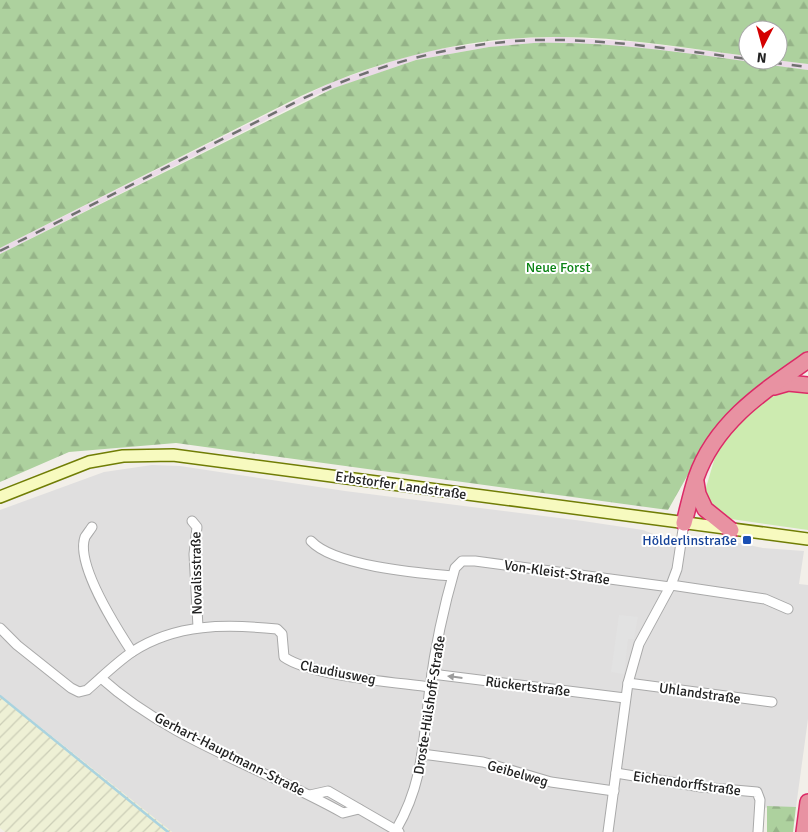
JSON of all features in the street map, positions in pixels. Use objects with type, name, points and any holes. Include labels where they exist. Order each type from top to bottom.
[{"type":"highway","points":[[684,523],[696,478],[712,445],[723,430],[746,405],[808,360]]},
{"type":"highway","points":[[764,391],[788,383],[808,385]]},
{"type":"highway","points":[[696,478],[698,494],[705,509],[731,530]]},
{"type":"highway","points":[[804,832],[808,802]]},
{"type":"street","name":"Erbstorfer Landstraße","points":[[0,497],[89,462],[123,456],[173,455],[808,540]]},
{"type":"street","name":"Novalisstraße","points":[[192,521],[198,527],[194,562],[198,626]]},
{"type":"street","points":[[608,832],[628,683],[639,644],[677,569],[684,523]]},
{"type":"street","points":[[92,527],[85,537],[84,548],[88,564],[106,611],[132,652]]},
{"type":"street","points":[[311,541],[317,547],[338,557],[364,564],[452,576]]},
{"type":"street","name":"Von-Kleist-Straße","points":[[452,576],[454,568],[462,562],[475,561],[670,586]]},
{"type":"street","name":"Droste-Hülshoff-Straße","points":[[398,831],[414,796],[422,754],[432,674],[452,576]]},
{"type":"street","points":[[670,586],[766,599],[788,609]]},
{"type":"street","name":"Claudiusweg","points":[[0,628],[17,645],[63,682],[79,692],[87,690],[132,652],[160,637],[198,626],[239,625],[277,629],[282,634],[284,657],[293,663],[358,677],[430,687]]},
{"type":"street","name":"Rückertstraße","points":[[432,674],[625,698]]},
{"type":"street","name":"Gerhart-Hauptmann-Straße","points":[[101,678],[117,692],[182,733],[310,796],[328,791],[398,831]]},
{"type":"street","name":"Uhlandstraße","points":[[628,683],[772,702]]},
{"type":"street","name":"Geibelweg","points":[[422,754],[483,762],[551,782],[614,791]]},
{"type":"street","name":"Eichendorffstraße","points":[[616,773],[701,787],[757,792],[760,800],[758,832]]},
{"type":"shaded area","points":[[560,37],[634,42],[738,55],[738,61],[634,48],[559,43],[489,47],[416,60],[318,94],[0,254],[0,248],[332,82],[431,50],[511,39]]},
{"type":"shaded area","points":[[788,62],[808,64],[808,70],[788,67]]},
{"type":"shaded area","points":[[152,465],[180,466],[345,491],[583,521],[643,530],[669,540],[692,542],[720,539],[763,548],[804,551],[799,584],[808,585],[808,719],[796,807],[755,808],[754,832],[172,832],[0,695],[0,510],[104,472]]},
{"type":"shaded area","points":[[619,615],[638,617],[634,639],[628,639],[624,674],[611,672]]},
{"type":"green space","points":[[0,0],[808,0],[808,64],[788,62],[788,20],[738,20],[738,55],[630,41],[559,37],[525,38],[459,45],[394,61],[362,71],[301,96],[0,248]]},
{"type":"green space","name":"Neue Forst","points":[[534,43],[602,45],[738,60],[738,70],[788,70],[788,67],[808,70],[808,354],[759,386],[712,432],[668,510],[176,443],[69,452],[0,482],[0,254],[334,88],[416,60],[489,47]]},
{"type":"green space","points":[[787,389],[808,391],[808,530],[717,517],[704,494],[716,454],[738,424],[769,395]]},
{"type":"green space","points":[[0,695],[172,832],[5,832],[0,828]]},
{"type":"green space","points":[[767,806],[796,807],[793,832],[767,832]]},
{"type":"waterway","points":[[0,696],[168,832]]},
{"type":"railway","points":[[0,251],[302,99],[363,74],[427,55],[493,43],[559,40],[630,44],[738,58]]},
{"type":"railway","points":[[788,64],[808,67]]},
{"type":"place","name":"Hölderlinstraße","points":[[747,540]]}]
